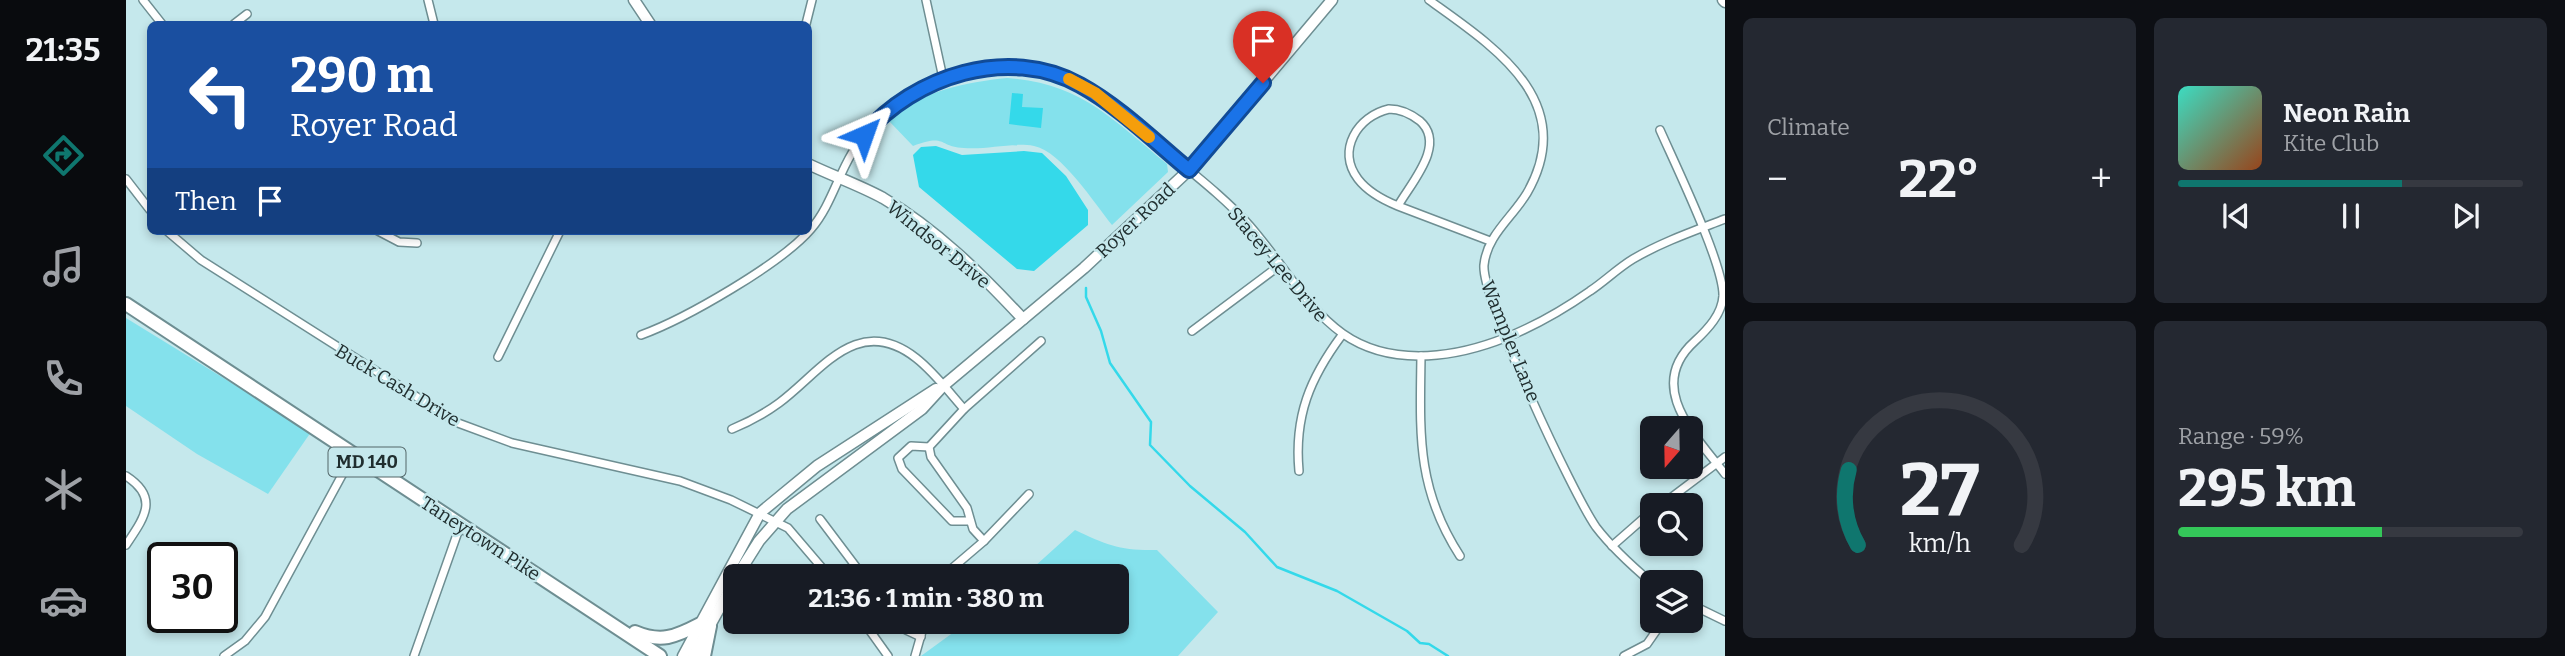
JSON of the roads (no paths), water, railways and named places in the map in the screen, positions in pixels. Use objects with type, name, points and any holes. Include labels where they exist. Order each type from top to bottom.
[{"type":"highway","name":"Taneytown Pike","points":[[126,304],[660,656]]},
{"type":"highway","points":[[608,621],[648,638],[663,640],[673,639],[705,625],[705,656]]},
{"type":"street","points":[[143,0],[160,21]]},
{"type":"street","points":[[428,0],[433,21]]},
{"type":"street","points":[[634,0],[648,21]]},
{"type":"street","points":[[807,21],[812,0]]},
{"type":"street","points":[[926,0],[943,78]]},
{"type":"street","name":"Wampler Lane","points":[[1429,0],[1504,55],[1527,85],[1539,115],[1542,134],[1538,167],[1527,193],[1490,241],[1483,276],[1506,337],[1571,483],[1596,526],[1640,572]]},
{"type":"street","name":"Royer Road","points":[[746,564],[775,521],[807,494],[894,432],[943,386],[1120,235],[1189,170],[1325,2]]},
{"type":"street","points":[[238,21],[247,14]]},
{"type":"street","name":"Stacey Lee Drive","points":[[812,225],[821,216],[864,135],[887,111],[920,88],[943,78],[1006,68],[1060,75],[1095,93],[1234,210],[1310,306],[1342,335],[1380,350],[1421,356],[1460,351],[1506,337],[1576,301],[1633,259],[1725,219]]},
{"type":"street","points":[[1398,206],[1427,159],[1428,135],[1424,125],[1416,118],[1389,109],[1379,111],[1359,126],[1349,146],[1352,169],[1365,186],[1398,206],[1490,241]]},
{"type":"street","points":[[1660,130],[1701,228],[1722,287],[1721,306],[1713,321],[1678,359],[1672,379],[1673,392],[1680,410],[1725,474]]},
{"type":"street","name":"Windsor Drive","points":[[812,166],[884,199],[935,235],[970,264],[1023,319]]},
{"type":"street","points":[[126,179],[147,206]]},
{"type":"street","name":"Buck Cash Drive","points":[[173,235],[201,260],[458,423],[512,443],[680,481],[775,521],[793,533],[819,564]]},
{"type":"street","points":[[386,235],[400,242],[417,243]]},
{"type":"street","points":[[498,357],[558,235]]},
{"type":"street","name":"Stacey Lee Drive","points":[[641,335],[698,308],[785,253],[803,235]]},
{"type":"street","points":[[1192,331],[1279,266]]},
{"type":"street","points":[[1298,471],[1299,421],[1304,400],[1324,359],[1342,335]]},
{"type":"street","points":[[929,447],[964,409],[1041,341]]},
{"type":"street","points":[[732,429],[781,402],[836,352],[865,342],[890,345],[908,352],[964,409]]},
{"type":"street","points":[[1421,356],[1420,438],[1424,474],[1437,514],[1461,556]]},
{"type":"street","name":"Royer Road","points":[[693,656],[705,625],[760,513],[781,493],[849,443],[943,386]]},
{"type":"street","points":[[929,447],[911,446],[898,458],[902,469],[952,521],[970,521]]},
{"type":"street","points":[[929,447],[931,457],[967,508],[970,521],[984,541]]},
{"type":"street","points":[[224,656],[246,641],[265,617],[354,453]]},
{"type":"street","points":[[1677,493],[1725,457]]},
{"type":"street","points":[[126,476],[141,486],[147,502],[143,520],[126,545]]},
{"type":"street","points":[[957,564],[984,541],[1029,494]]},
{"type":"street","points":[[820,519],[854,564]]},
{"type":"street","points":[[1612,545],[1640,522]]},
{"type":"street","points":[[414,656],[460,526]]},
{"type":"street","name":"Royer Road","points":[[683,656],[723,598]]},
{"type":"street","points":[[1703,610],[1725,621]]},
{"type":"street","points":[[1624,656],[1647,644],[1655,633]]},
{"type":"street","points":[[872,634],[888,656]]},
{"type":"street","points":[[915,634],[921,637]]},
{"type":"street","points":[[915,656],[922,634]]},
{"type":"waterway","points":[[1086,288],[1086,297],[1101,331],[1110,363],[1151,422],[1150,445],[1190,486],[1245,532],[1277,567],[1337,591],[1407,631],[1420,643],[1429,644],[1448,656]]}]
